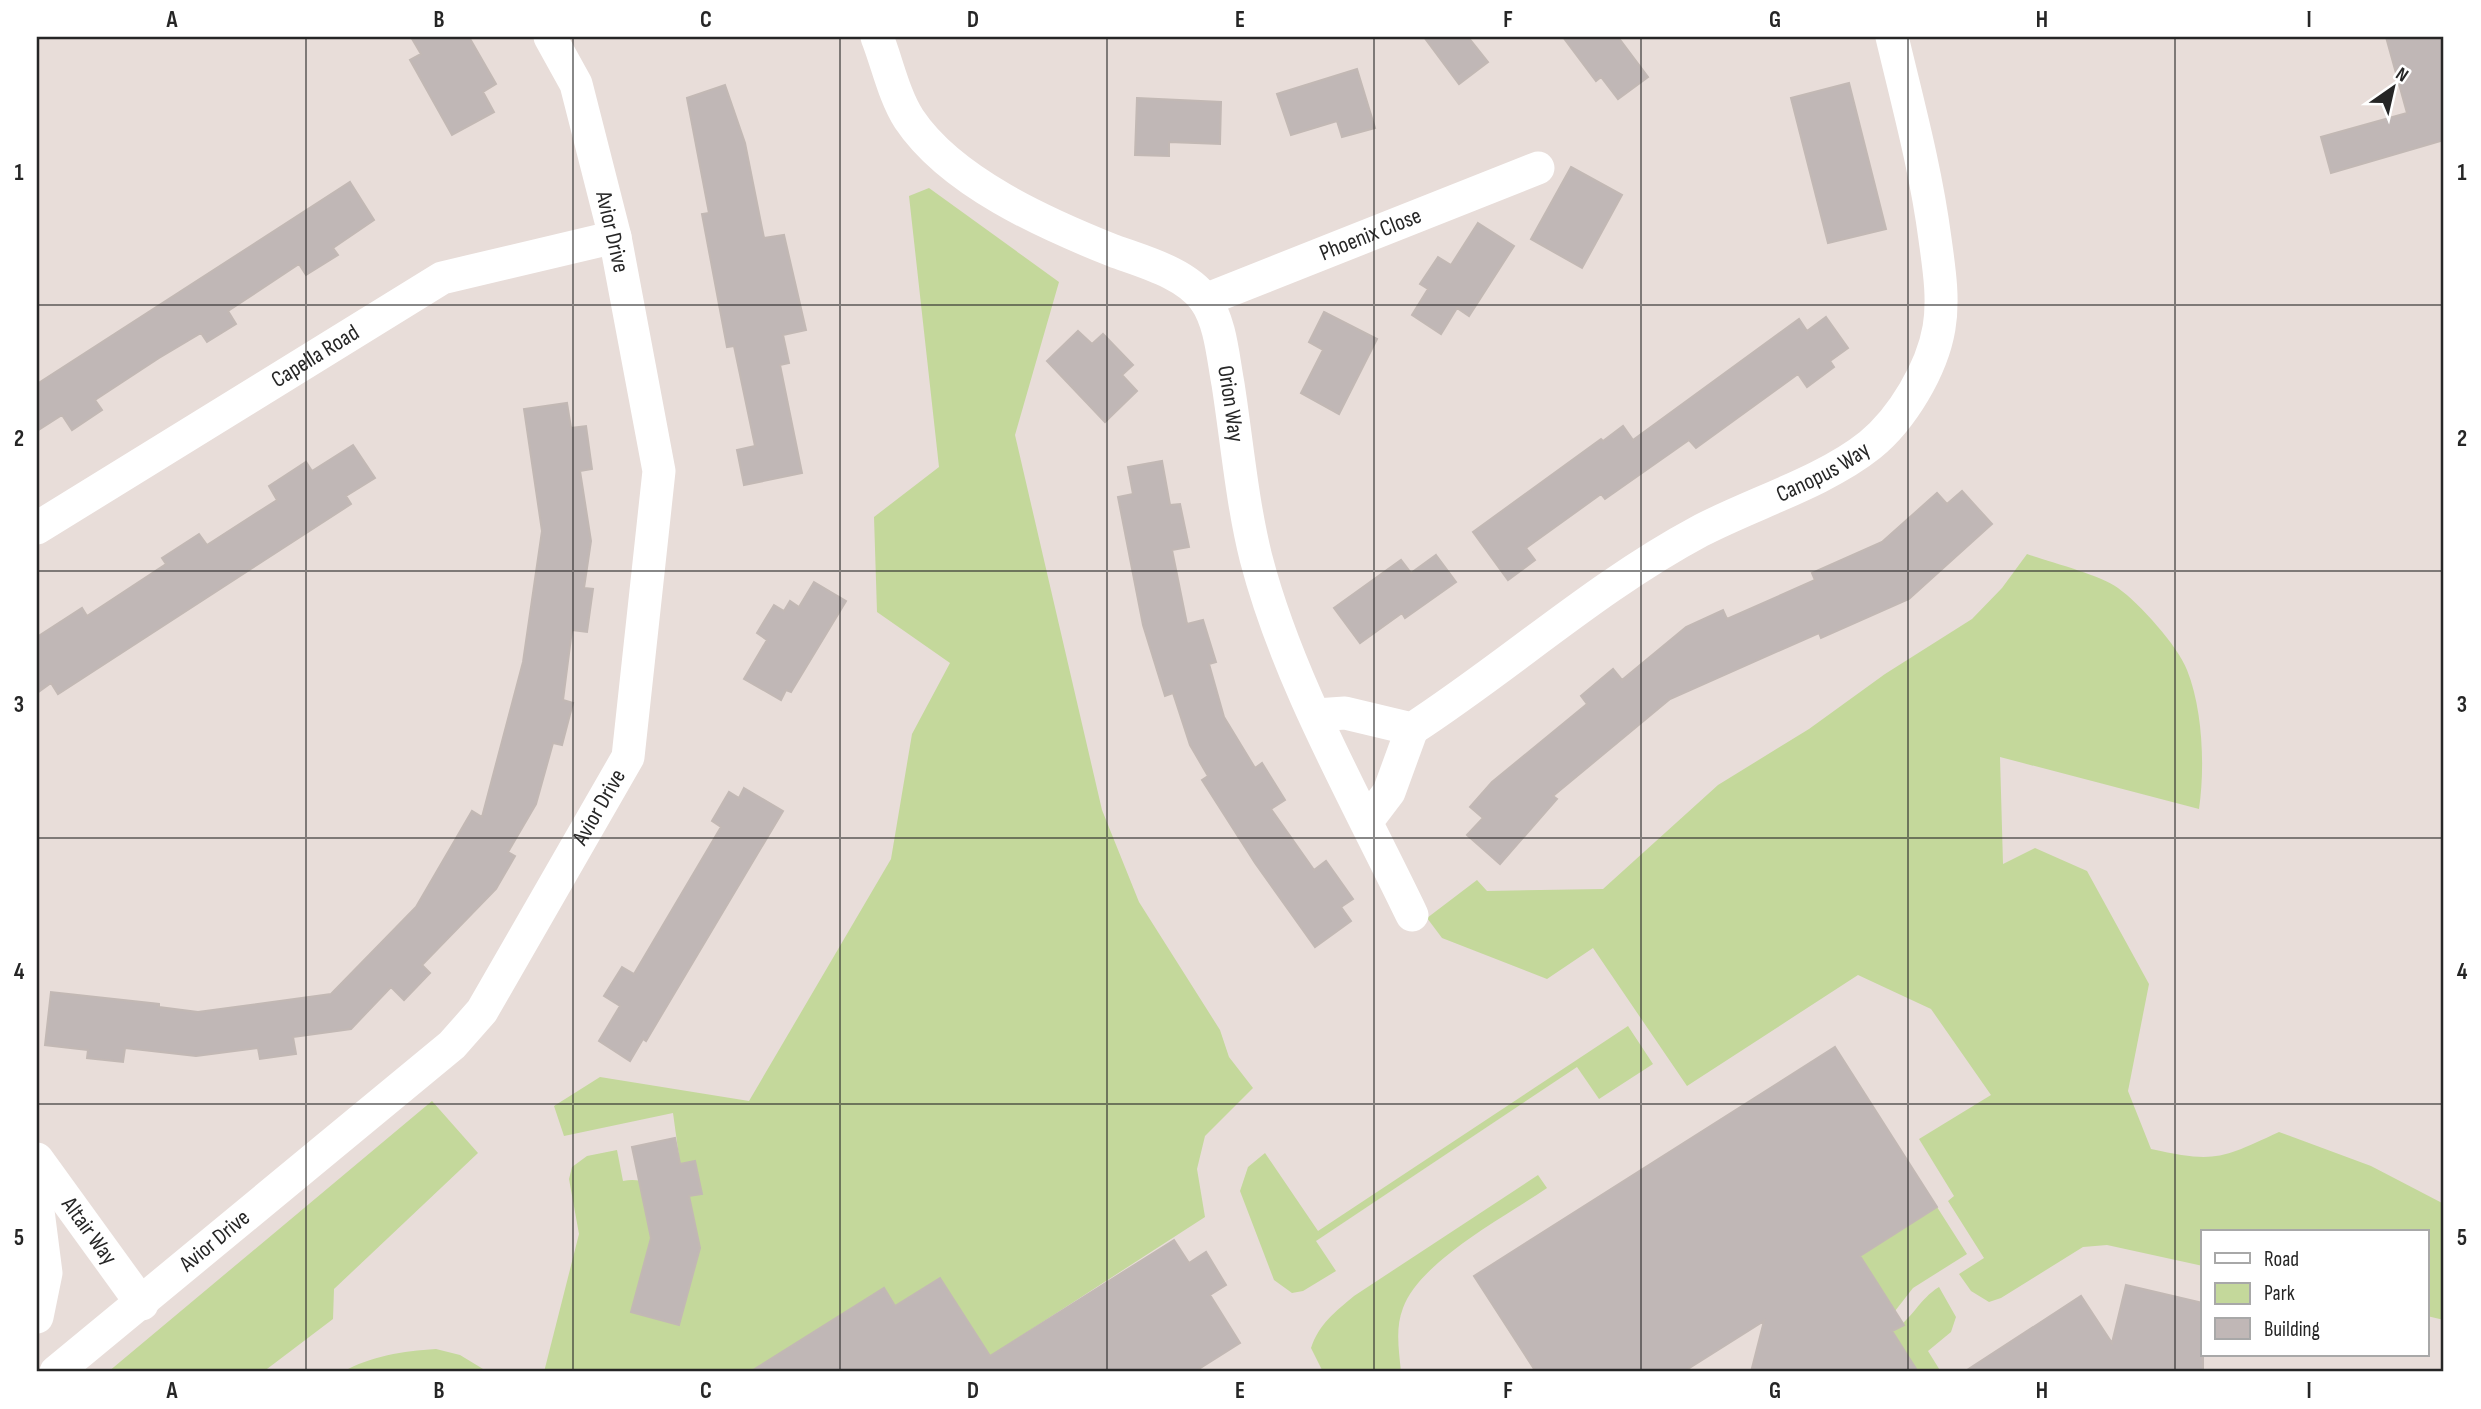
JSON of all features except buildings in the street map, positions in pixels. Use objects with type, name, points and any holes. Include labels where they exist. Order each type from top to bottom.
[{"type":"street","name":"Avior Drive","points":[[56,1372],[142,1304],[452,1045],[482,1011],[628,757],[659,471],[615,237],[576,84],[550,37]]},
{"type":"street","name":"Orion Way","points":[[877,37],[908,117],[942,158],[1063,231],[1180,278],[1205,300],[1215,321],[1223,356],[1256,556],[1297,682],[1316,715],[1412,915]]},
{"type":"street","name":"Canopus Way","points":[[1412,729],[1617,583],[1700,531],[1771,500],[1868,447],[1894,419],[1928,364],[1939,328],[1941,279],[1928,189],[1892,37]]},
{"type":"street","name":"Phoenix Close","points":[[1205,300],[1538,168]]},
{"type":"street","name":"Capella Road","points":[[37,528],[442,278],[615,237]]},
{"type":"street","points":[[1316,715],[1345,713],[1412,729],[1389,792],[1367,821]]},
{"type":"street","name":"Altair Way","points":[[37,1159],[142,1304]]},
{"type":"street","points":[[37,1203],[46,1273],[37,1317]]},
{"type":"green space","points":[[929,188],[1059,282],[1015,435],[1102,810],[1139,902],[1220,1030],[1229,1057],[1253,1088],[1205,1136],[1197,1169],[1205,1217],[990,1356],[940,1278],[895,1306],[884,1288],[750,1372],[544,1372],[579,1234],[569,1179],[572,1167],[587,1156],[617,1150],[623,1181],[644,1181],[682,1194],[702,1193],[695,1161],[680,1164],[673,1113],[564,1136],[554,1106],[600,1077],[749,1101],[891,859],[912,734],[950,663],[877,612],[874,517],[939,467],[909,196]]},
{"type":"green space","points":[[2027,554],[2110,583],[2127,595],[2157,626],[2182,660],[2192,686],[2199,721],[2202,758],[2199,809],[2000,757],[2003,864],[2035,848],[2087,871],[2149,984],[2128,1091],[2151,1149],[2190,1156],[2217,1156],[2244,1148],[2279,1132],[2371,1166],[2444,1204],[2444,1320],[2428,1316],[2428,1230],[2201,1230],[2201,1266],[2107,1245],[2083,1247],[2001,1298],[1989,1302],[1971,1291],[1959,1274],[1984,1258],[1948,1201],[1954,1196],[1919,1139],[1991,1095],[1931,1009],[1858,975],[1687,1086],[1593,948],[1547,979],[1442,938],[1427,918],[1477,880],[1487,891],[1603,889],[1718,785],[1809,729],[1885,674],[1972,619],[2002,588]]},
{"type":"green space","points":[[1628,1026],[1653,1064],[1599,1099],[1577,1067],[1316,1241],[1336,1271],[1303,1291],[1292,1293],[1274,1280],[1240,1191],[1248,1167],[1265,1153],[1318,1231]]},
{"type":"green space","points":[[432,1101],[478,1153],[334,1289],[333,1319],[263,1372],[108,1372]]},
{"type":"green space","points":[[1538,1175],[1547,1188],[1466,1241],[1427,1273],[1412,1290],[1399,1323],[1401,1372],[1323,1372],[1311,1348],[1318,1332],[1334,1313],[1354,1296]]},
{"type":"green space","points":[[1937,1207],[1967,1254],[1913,1288],[1895,1311],[1860,1256]]},
{"type":"green space","points":[[1939,1287],[1956,1317],[1951,1332],[1928,1351],[1941,1372],[1918,1372],[1892,1331]]},
{"type":"green space","points":[[436,1349],[460,1355],[488,1372],[342,1372],[388,1355]]}]
